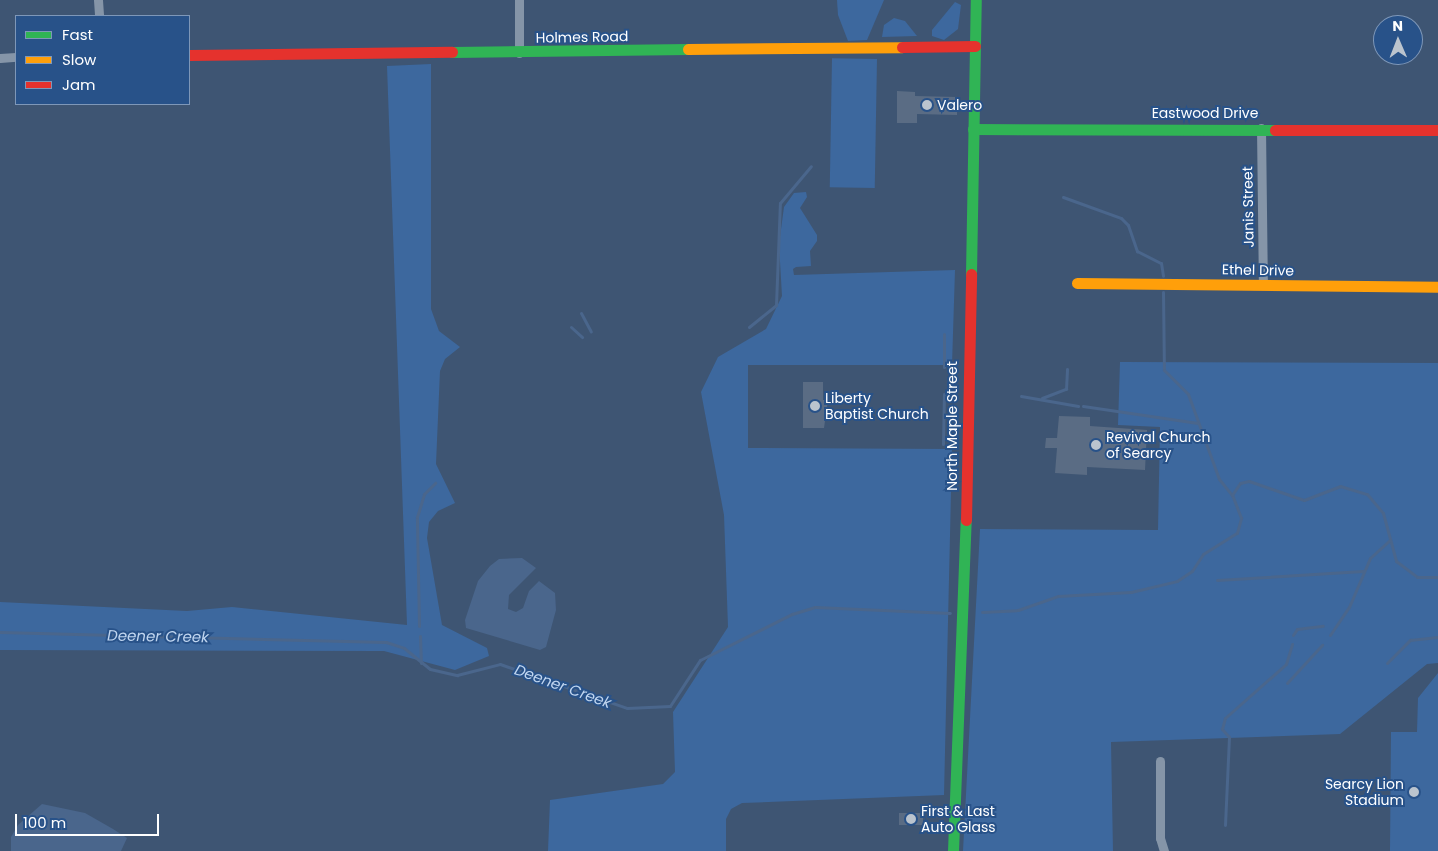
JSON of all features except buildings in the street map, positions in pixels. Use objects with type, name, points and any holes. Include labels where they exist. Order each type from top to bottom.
[{"type":"street","points":[[98,0],[99,15]]},
{"type":"street","points":[[519,0],[519,52]]},
{"type":"street","name":"North Maple Street","points":[[953,851],[964,632],[976,0]]},
{"type":"street","name":"Holmes Road","points":[[190,55],[975,46]]},
{"type":"street","points":[[0,58],[15,57]]},
{"type":"street","name":"Eastwood Drive","points":[[973,129],[1261,128],[1438,130]]},
{"type":"street","name":"Janis Street","points":[[1261,128],[1263,285]]},
{"type":"street","name":"Ethel Drive","points":[[1077,284],[1438,287]]},
{"type":"street","points":[[1160,761],[1160,838],[1164,851]]},
{"type":"shaded area","points":[[837,0],[884,0],[867,40],[848,41],[838,15]]},
{"type":"shaded area","points":[[955,2],[961,5],[958,29],[944,40],[932,36],[932,30]]},
{"type":"shaded area","points":[[894,18],[905,21],[917,36],[882,37],[884,25]]},
{"type":"shaded area","points":[[832,58],[877,59],[875,188],[830,187]]},
{"type":"shaded area","points":[[431,64],[431,309],[439,331],[460,347],[445,359],[440,371],[436,464],[455,503],[438,511],[429,522],[427,538],[442,625],[487,648],[489,656],[455,670],[384,651],[0,650],[0,602],[187,611],[232,607],[407,625],[387,66]]},
{"type":"shaded area","points":[[806,192],[807,197],[800,208],[817,235],[817,241],[810,251],[811,266],[796,267],[793,269],[794,275],[955,270],[952,365],[748,365],[748,448],[952,449],[944,795],[742,803],[731,809],[726,819],[726,851],[548,851],[550,800],[663,784],[675,772],[673,712],[728,627],[724,515],[701,392],[718,357],[766,329],[782,296],[779,244],[784,207],[794,193]]},
{"type":"shaded area","points":[[1120,362],[1438,363],[1438,663],[1427,664],[1340,734],[1111,742],[1113,851],[963,851],[980,529],[1158,530],[1160,427],[1118,425]]},
{"type":"shaded area","points":[[522,558],[536,568],[509,595],[508,609],[516,612],[523,608],[529,591],[539,581],[555,593],[556,610],[546,647],[540,650],[466,628],[465,620],[478,581],[490,566],[499,559]]},
{"type":"shaded area","name":"Searcy Lion Stadium","points":[[1438,673],[1438,851],[1390,851],[1391,732],[1417,732],[1418,698]]},
{"type":"shaded area","points":[[42,804],[85,813],[113,829],[127,838],[121,851],[11,851],[11,837],[18,825]]},
{"type":"waterway","points":[[749,327],[776,305],[780,203],[811,166]]},
{"type":"waterway","points":[[1063,197],[1121,218],[1128,225],[1137,251],[1161,263],[1163,276]]},
{"type":"waterway","points":[[1163,292],[1164,370],[1188,394],[1219,479],[1232,495]]},
{"type":"waterway","points":[[581,313],[591,332]]},
{"type":"waterway","points":[[571,327],[582,337]]},
{"type":"waterway","points":[[944,334],[944,367]]},
{"type":"waterway","points":[[1042,398],[1066,389],[1067,369]]},
{"type":"waterway","points":[[943,444],[944,394]]},
{"type":"waterway","points":[[1021,396],[1078,406]]},
{"type":"waterway","points":[[1083,406],[1198,423]]},
{"type":"waterway","name":"Deener Creek","points":[[982,612],[1018,610],[1058,596],[1131,592],[1177,581],[1192,571],[1203,554],[1237,533],[1241,518],[1232,495],[1240,483],[1249,481],[1304,500],[1340,486],[1367,494],[1383,513],[1396,561],[1417,577],[1438,577]]},
{"type":"waterway","points":[[419,626],[417,517],[424,494],[435,483]]},
{"type":"waterway","points":[[1330,635],[1349,607],[1370,558],[1390,540]]},
{"type":"waterway","points":[[1217,580],[1363,571]]},
{"type":"waterway","name":"Deener Creek","points":[[0,632],[386,642],[404,648],[430,669],[457,675],[500,664],[627,708],[670,706],[700,660],[792,614],[815,607],[950,613]]},
{"type":"waterway","points":[[1293,635],[1297,629],[1323,626]]},
{"type":"waterway","points":[[420,636],[421,663]]},
{"type":"waterway","points":[[1387,663],[1410,640],[1438,637]]},
{"type":"waterway","points":[[1225,825],[1229,737],[1222,729],[1225,718],[1286,664],[1292,644]]},
{"type":"waterway","points":[[1287,683],[1322,645]]},
{"type":"traffic: fast","points":[[971,274],[976,0]]},
{"type":"traffic: fast","points":[[452,52],[688,49]]},
{"type":"traffic: fast","points":[[973,129],[1275,130]]},
{"type":"traffic: fast","points":[[953,851],[966,520]]},
{"type":"traffic: slow","points":[[688,49],[902,47]]},
{"type":"traffic: slow","points":[[1077,283],[1438,287]]},
{"type":"traffic: jam","points":[[902,47],[975,46]]},
{"type":"traffic: jam","points":[[190,55],[452,52]]},
{"type":"traffic: jam","points":[[1275,130],[1438,130]]},
{"type":"traffic: jam","points":[[966,520],[971,274]]},
{"type":"place","name":"Valero","points":[[927,105]]},
{"type":"place","name":"Liberty Baptist Church","points":[[815,406]]},
{"type":"place","name":"Revival Church of Searcy","points":[[1096,445]]},
{"type":"place","name":"Searcy Lion Stadium","points":[[1414,792]]},
{"type":"place","name":"First & Last Auto Glass","points":[[911,819]]}]
